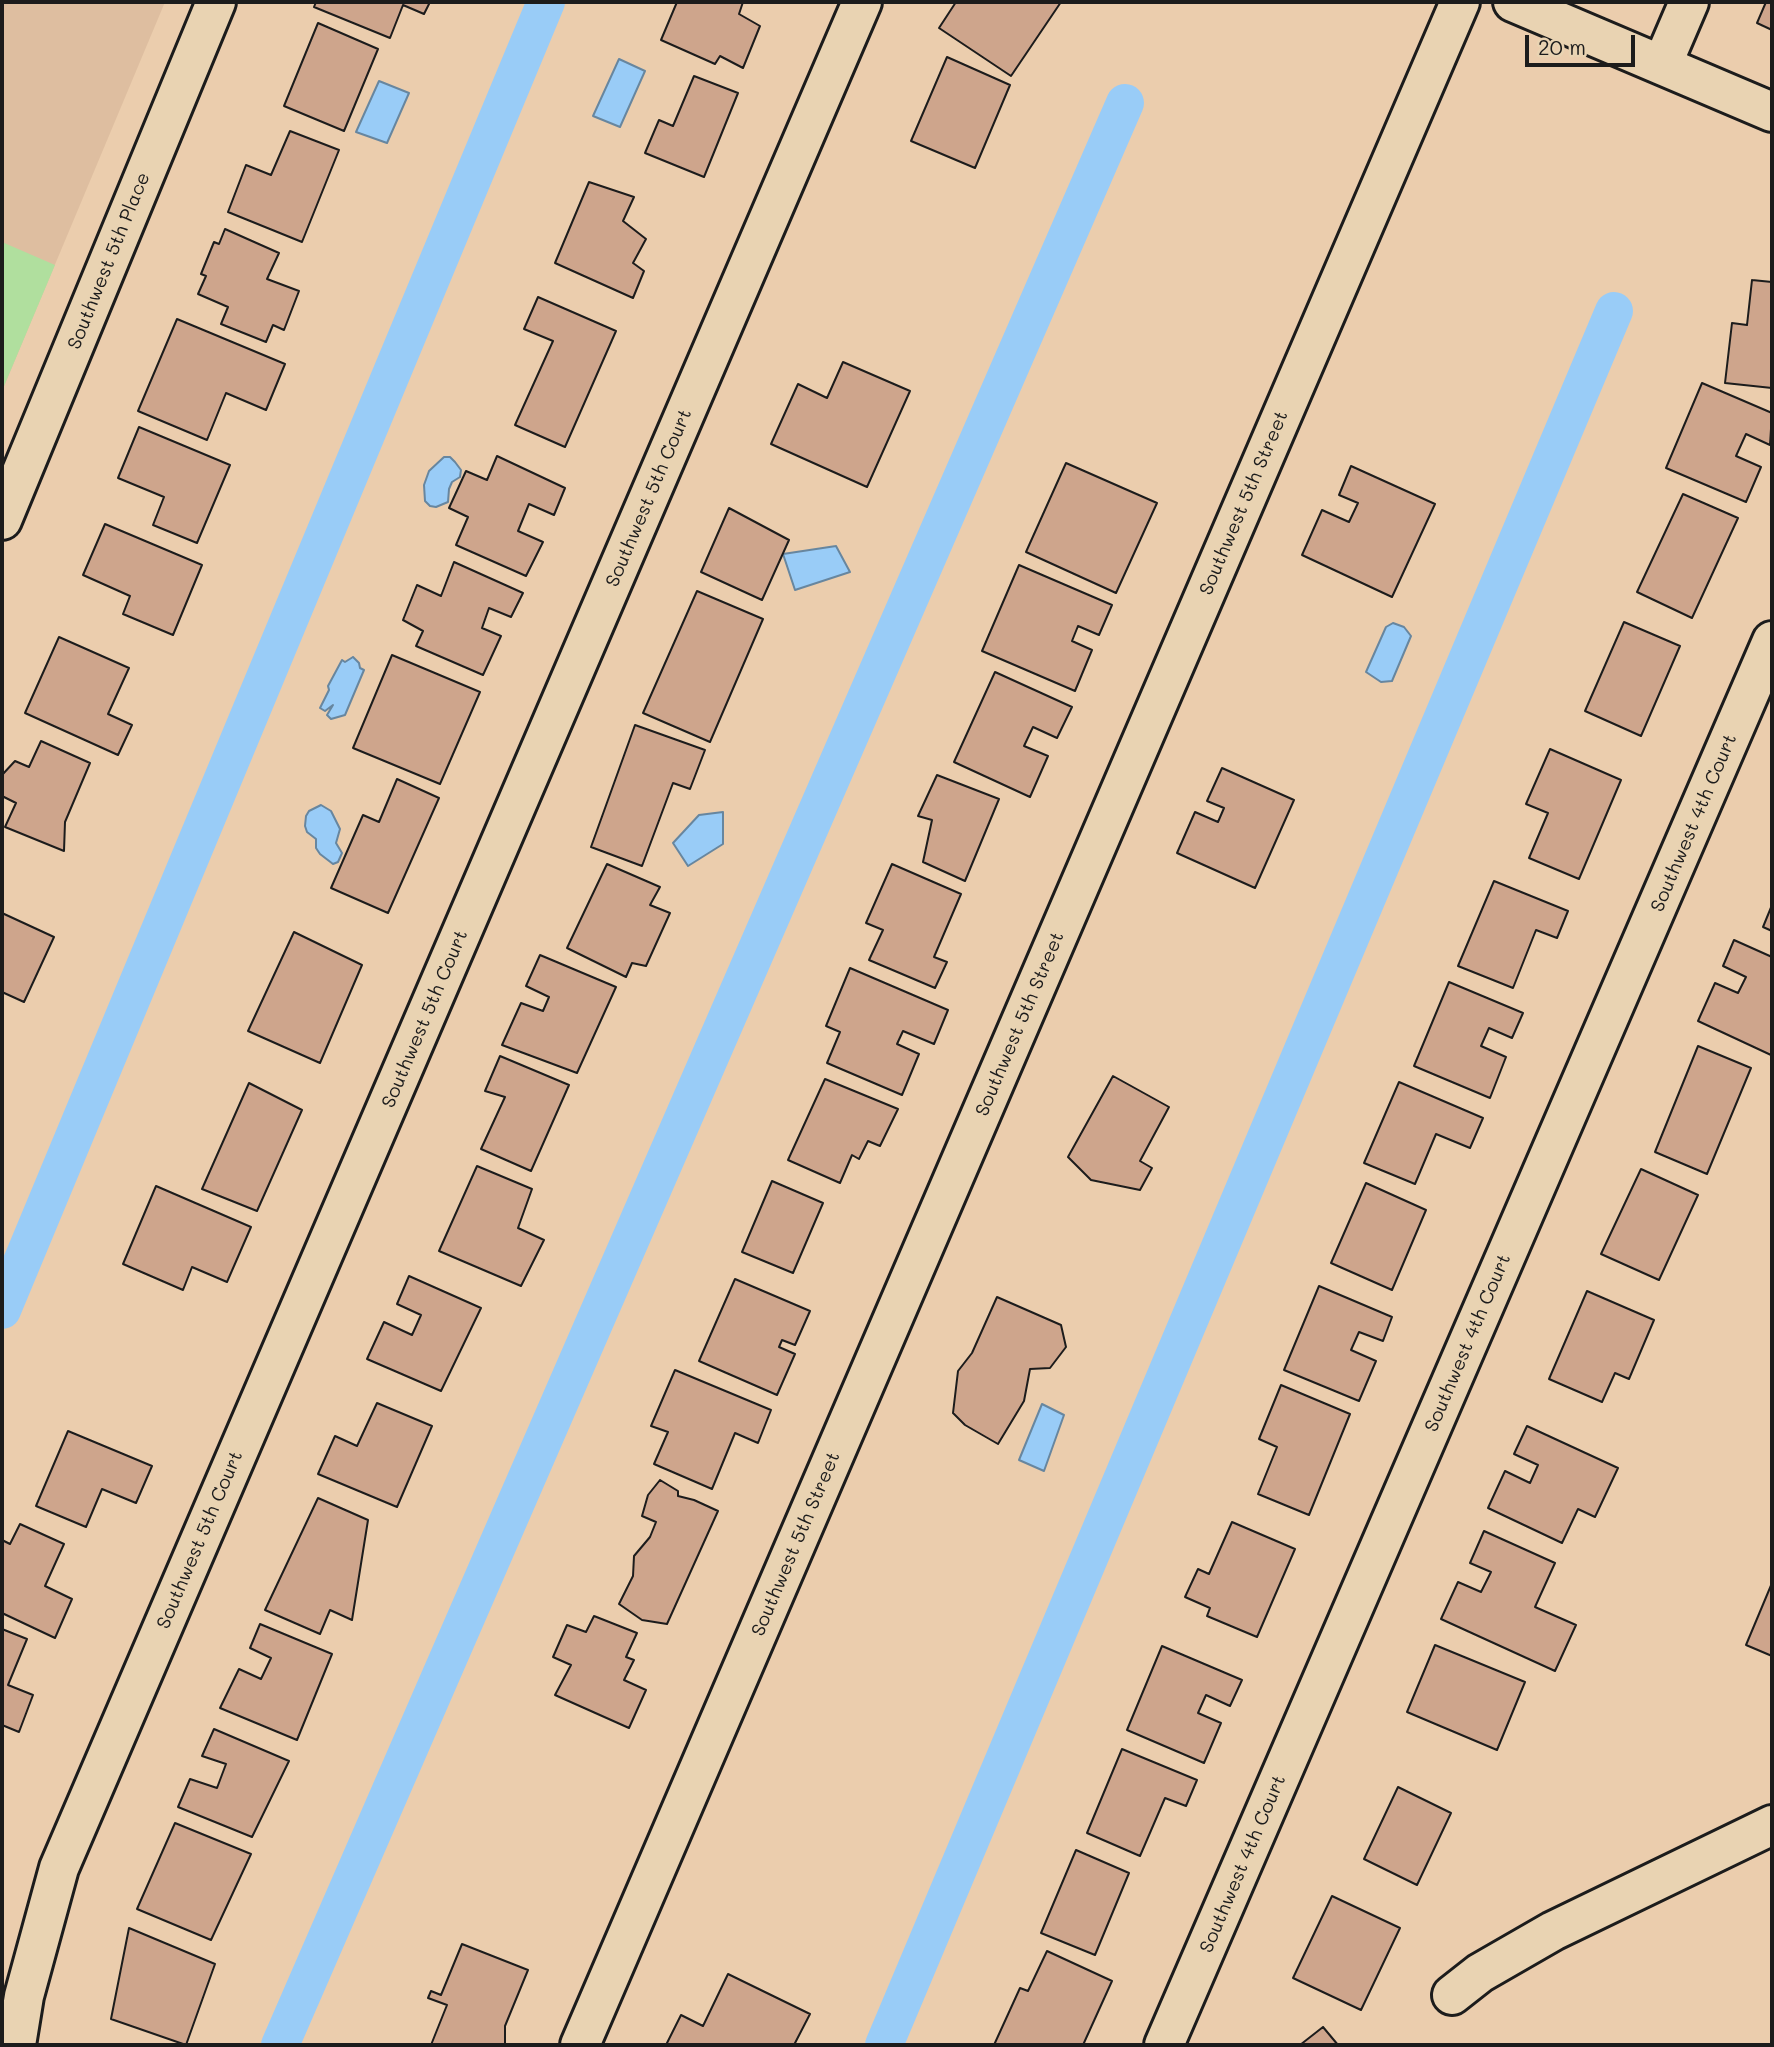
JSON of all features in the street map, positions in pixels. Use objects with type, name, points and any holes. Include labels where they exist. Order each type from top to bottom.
[{"type":"street","name":"Southwest 5th Place","points":[[2,520],[216,2]]},
{"type":"street","name":"Southwest 5th Court","points":[[16,2045],[24,1996],[59,1868],[862,2]]},
{"type":"street","name":"Southwest 5th Street","points":[[580,2045],[1460,2]]},
{"type":"street","points":[[1513,2],[1772,112]]},
{"type":"street","points":[[1662,65],[1689,2]]},
{"type":"street","name":"Southwest 4th Court","points":[[1164,2045],[1772,641]]},
{"type":"street","points":[[1452,1994],[1479,1973],[1553,1931],[1772,1825]]},
{"type":"shaded area","points":[[2,2],[165,2],[2,391]]},
{"type":"green space","points":[[2,242],[55,265],[2,391]]},
{"type":"water","points":[[619,59],[645,71],[620,127],[593,116]]},
{"type":"water","points":[[379,81],[409,93],[387,143],[356,132]]},
{"type":"water","points":[[444,457],[450,457],[455,462],[461,470],[460,477],[452,482],[448,502],[436,507],[430,506],[425,501],[424,485],[429,471]]},
{"type":"water","points":[[836,546],[850,572],[795,590],[783,554]]},
{"type":"water","points":[[1393,623],[1404,627],[1411,636],[1392,681],[1381,682],[1366,672],[1386,627]]},
{"type":"water","points":[[353,657],[364,670],[345,715],[331,719],[327,715],[333,705],[325,711],[320,708],[342,660],[345,662]]},
{"type":"water","points":[[321,805],[331,811],[340,829],[336,843],[342,853],[338,862],[333,864],[320,854],[316,848],[316,839],[307,832],[305,826],[309,811]]},
{"type":"water","points":[[723,812],[723,844],[688,866],[673,843],[699,815]]},
{"type":"water","points":[[1042,1404],[1064,1415],[1044,1471],[1019,1460]]},
{"type":"building","points":[[316,2],[430,2],[424,14],[403,5],[390,38],[314,7]]},
{"type":"building","points":[[677,2],[743,2],[739,14],[760,26],[743,68],[720,56],[715,64],[661,40]]},
{"type":"building","points":[[956,2],[1061,2],[1011,76],[939,28]]},
{"type":"building","points":[[1766,2],[1772,2],[1772,30],[1757,23]]},
{"type":"building","points":[[318,23],[378,49],[344,131],[284,106]]},
{"type":"building","points":[[947,57],[1010,85],[975,168],[911,141]]},
{"type":"building","points":[[694,76],[738,93],[704,177],[645,153],[659,120],[673,126]]},
{"type":"building","points":[[290,131],[339,150],[302,242],[228,212],[246,165],[271,175]]},
{"type":"building","points":[[589,182],[634,197],[623,221],[646,239],[633,263],[644,271],[633,298],[555,263]]},
{"type":"building","points":[[225,229],[279,253],[267,279],[299,291],[284,330],[273,325],[266,342],[221,324],[228,307],[198,294],[206,276],[201,274],[214,242],[219,244]]},
{"type":"building","points":[[1752,280],[1772,282],[1772,388],[1725,383],[1732,323],[1747,325]]},
{"type":"building","points":[[538,297],[616,331],[565,447],[515,425],[553,341],[524,329]]},
{"type":"building","points":[[177,319],[285,364],[266,410],[226,393],[207,440],[138,411]]},
{"type":"building","points":[[843,362],[910,391],[867,487],[771,444],[798,384],[827,398]]},
{"type":"building","points":[[1702,383],[1772,413],[1770,445],[1746,434],[1736,456],[1761,467],[1746,502],[1666,468]]},
{"type":"building","points":[[139,427],[230,465],[197,543],[153,525],[164,497],[118,478]]},
{"type":"building","points":[[497,456],[565,488],[554,515],[529,504],[518,531],[543,542],[526,576],[456,545],[468,517],[449,508],[466,471],[487,480]]},
{"type":"building","points":[[1066,463],[1157,503],[1116,593],[1026,552]]},
{"type":"building","points":[[1351,466],[1435,504],[1392,597],[1302,555],[1322,510],[1349,522],[1358,503],[1339,495]]},
{"type":"building","points":[[1683,494],[1738,518],[1692,618],[1637,592]]},
{"type":"building","points":[[729,508],[789,540],[762,600],[701,572]]},
{"type":"building","points":[[105,524],[202,565],[173,635],[123,614],[130,596],[83,575]]},
{"type":"building","points":[[454,562],[523,593],[511,617],[489,608],[482,628],[501,636],[483,675],[416,646],[423,631],[403,620],[417,585],[441,596]]},
{"type":"building","points":[[1019,565],[1112,605],[1099,635],[1078,626],[1072,641],[1092,650],[1075,691],[982,651]]},
{"type":"building","points":[[697,591],[763,619],[710,742],[643,713]]},
{"type":"building","points":[[1624,622],[1680,646],[1641,736],[1585,711]]},
{"type":"building","points":[[59,637],[129,668],[108,714],[132,725],[118,755],[25,713]]},
{"type":"building","points":[[392,655],[480,692],[440,784],[353,748]]},
{"type":"building","points":[[995,672],[1072,707],[1057,738],[1033,727],[1024,746],[1048,756],[1030,797],[954,762]]},
{"type":"building","points":[[635,725],[705,750],[690,789],[673,783],[642,866],[591,847]]},
{"type":"building","points":[[41,741],[90,763],[65,822],[64,851],[5,827],[16,803],[2,796],[2,775],[15,761],[29,767]]},
{"type":"building","points":[[1550,749],[1621,780],[1579,879],[1529,858],[1548,813],[1526,804]]},
{"type":"building","points":[[1222,768],[1294,800],[1255,888],[1177,853],[1195,812],[1218,822],[1224,808],[1207,801]]},
{"type":"building","points":[[937,775],[999,799],[965,881],[923,862],[932,820],[918,816]]},
{"type":"building","points":[[397,779],[439,798],[388,913],[331,888],[363,815],[379,822]]},
{"type":"building","points":[[607,864],[660,887],[650,905],[670,913],[646,966],[632,963],[626,977],[567,948]]},
{"type":"building","points":[[892,864],[961,894],[934,957],[947,962],[935,988],[869,960],[883,930],[866,923]]},
{"type":"building","points":[[1494,881],[1568,911],[1557,938],[1536,930],[1513,988],[1458,966]]},
{"type":"building","points":[[1772,905],[1772,931],[1763,927]]},
{"type":"building","points":[[2,913],[54,937],[24,1002],[2,992]]},
{"type":"building","points":[[294,932],[362,965],[320,1063],[248,1031]]},
{"type":"building","points":[[1734,940],[1772,957],[1771,1055],[1698,1021],[1715,983],[1738,993],[1746,977],[1723,966]]},
{"type":"building","points":[[540,955],[616,987],[577,1073],[502,1045],[521,1003],[543,1011],[549,997],[526,986]]},
{"type":"building","points":[[850,968],[948,1010],[934,1044],[903,1031],[897,1044],[919,1054],[902,1095],[827,1063],[840,1032],[826,1026]]},
{"type":"building","points":[[1449,982],[1523,1013],[1512,1038],[1489,1028],[1481,1046],[1506,1057],[1490,1098],[1414,1066]]},
{"type":"building","points":[[1698,1046],[1751,1068],[1707,1174],[1655,1152]]},
{"type":"building","points":[[500,1056],[569,1085],[531,1171],[481,1149],[505,1097],[485,1091]]},
{"type":"building","points":[[1113,1076],[1169,1107],[1140,1161],[1152,1168],[1140,1190],[1091,1180],[1068,1157]]},
{"type":"building","points":[[825,1079],[898,1109],[880,1146],[868,1141],[859,1159],[852,1155],[840,1183],[788,1160]]},
{"type":"building","points":[[1399,1082],[1483,1118],[1470,1148],[1436,1134],[1415,1184],[1364,1163]]},
{"type":"building","points":[[249,1083],[302,1110],[257,1211],[202,1189]]},
{"type":"building","points":[[477,1166],[532,1189],[518,1228],[544,1240],[521,1286],[439,1251]]},
{"type":"building","points":[[1641,1169],[1698,1195],[1659,1280],[1601,1254]]},
{"type":"building","points":[[772,1181],[823,1203],[793,1273],[742,1252]]},
{"type":"building","points":[[1366,1183],[1426,1210],[1392,1290],[1331,1263]]},
{"type":"building","points":[[156,1186],[251,1227],[227,1282],[192,1267],[183,1290],[123,1264]]},
{"type":"building","points":[[409,1276],[481,1308],[441,1391],[367,1359],[384,1322],[412,1335],[421,1315],[397,1304]]},
{"type":"building","points":[[735,1279],[810,1311],[795,1345],[782,1340],[779,1347],[795,1354],[777,1395],[699,1361]]},
{"type":"building","points":[[1319,1286],[1392,1317],[1383,1341],[1359,1332],[1351,1350],[1376,1361],[1359,1401],[1284,1370]]},
{"type":"building","points":[[1587,1291],[1654,1320],[1629,1379],[1615,1373],[1602,1402],[1549,1379]]},
{"type":"building","points":[[997,1297],[1061,1325],[1066,1347],[1050,1368],[1030,1369],[1024,1401],[998,1444],[965,1425],[953,1413],[958,1371],[972,1353]]},
{"type":"building","points":[[675,1370],[771,1410],[758,1443],[735,1433],[712,1489],[654,1464],[668,1432],[651,1426]]},
{"type":"building","points":[[1281,1385],[1350,1414],[1309,1515],[1258,1494],[1277,1447],[1259,1439]]},
{"type":"building","points":[[377,1403],[432,1426],[397,1507],[318,1474],[335,1436],[357,1446]]},
{"type":"building","points":[[1527,1426],[1618,1468],[1595,1517],[1578,1509],[1562,1543],[1488,1508],[1505,1471],[1530,1483],[1538,1465],[1514,1454]]},
{"type":"building","points":[[68,1431],[152,1466],[136,1503],[102,1489],[86,1527],[36,1506]]},
{"type":"building","points":[[660,1480],[678,1491],[678,1496],[718,1511],[667,1624],[642,1620],[619,1604],[633,1576],[634,1556],[650,1537],[656,1522],[642,1516],[648,1495]]},
{"type":"building","points":[[318,1498],[368,1520],[352,1620],[330,1610],[320,1634],[265,1610]]},
{"type":"building","points":[[1232,1522],[1295,1549],[1257,1637],[1207,1616],[1210,1608],[1185,1597],[1198,1569],[1209,1574]]},
{"type":"building","points":[[20,1524],[64,1544],[45,1586],[72,1599],[55,1638],[2,1613],[2,1540],[10,1544]]},
{"type":"building","points":[[1484,1531],[1555,1563],[1535,1607],[1576,1625],[1555,1671],[1441,1619],[1458,1582],[1481,1592],[1491,1572],[1470,1563]]},
{"type":"building","points":[[1772,1583],[1772,1656],[1746,1645]]},
{"type":"building","points":[[594,1616],[637,1633],[626,1657],[634,1660],[624,1680],[646,1690],[629,1728],[555,1695],[571,1665],[553,1657],[567,1625],[586,1632]]},
{"type":"building","points":[[260,1624],[332,1654],[297,1740],[220,1708],[239,1669],[261,1679],[271,1658],[250,1648]]},
{"type":"building","points":[[2,1629],[27,1639],[8,1685],[33,1695],[19,1732],[2,1725]]},
{"type":"building","points":[[1435,1645],[1525,1682],[1497,1750],[1407,1712]]},
{"type":"building","points":[[1162,1646],[1242,1680],[1230,1706],[1206,1695],[1198,1713],[1221,1723],[1204,1763],[1127,1730]]},
{"type":"building","points":[[214,1729],[289,1761],[252,1837],[178,1807],[190,1779],[217,1788],[226,1764],[202,1756]]},
{"type":"building","points":[[1122,1749],[1197,1780],[1186,1806],[1165,1798],[1140,1856],[1087,1833]]},
{"type":"building","points":[[1398,1787],[1451,1813],[1417,1885],[1364,1859]]},
{"type":"building","points":[[175,1823],[251,1854],[211,1940],[137,1909]]},
{"type":"building","points":[[1076,1850],[1129,1873],[1095,1955],[1041,1933]]},
{"type":"building","points":[[1332,1896],[1400,1928],[1361,2010],[1293,1978]]},
{"type":"building","points":[[129,1928],[215,1964],[186,2045],[111,2019]]},
{"type":"building","points":[[462,1944],[528,1970],[505,2026],[505,2045],[431,2045],[447,2005],[428,1998],[431,1991],[441,1995]]},
{"type":"building","points":[[1047,1951],[1112,1981],[1083,2045],[994,2045],[1020,1988],[1028,1991]]},
{"type":"building","points":[[728,1974],[810,2014],[794,2045],[666,2045],[681,2015],[703,2026]]},
{"type":"building","points":[[1323,2027],[1338,2045],[1300,2045]]},
{"type":"waterway","points":[[2,1310],[546,2]]},
{"type":"waterway","points":[[280,2045],[1125,103]]},
{"type":"waterway","points":[[884,2045],[1614,311]]}]
